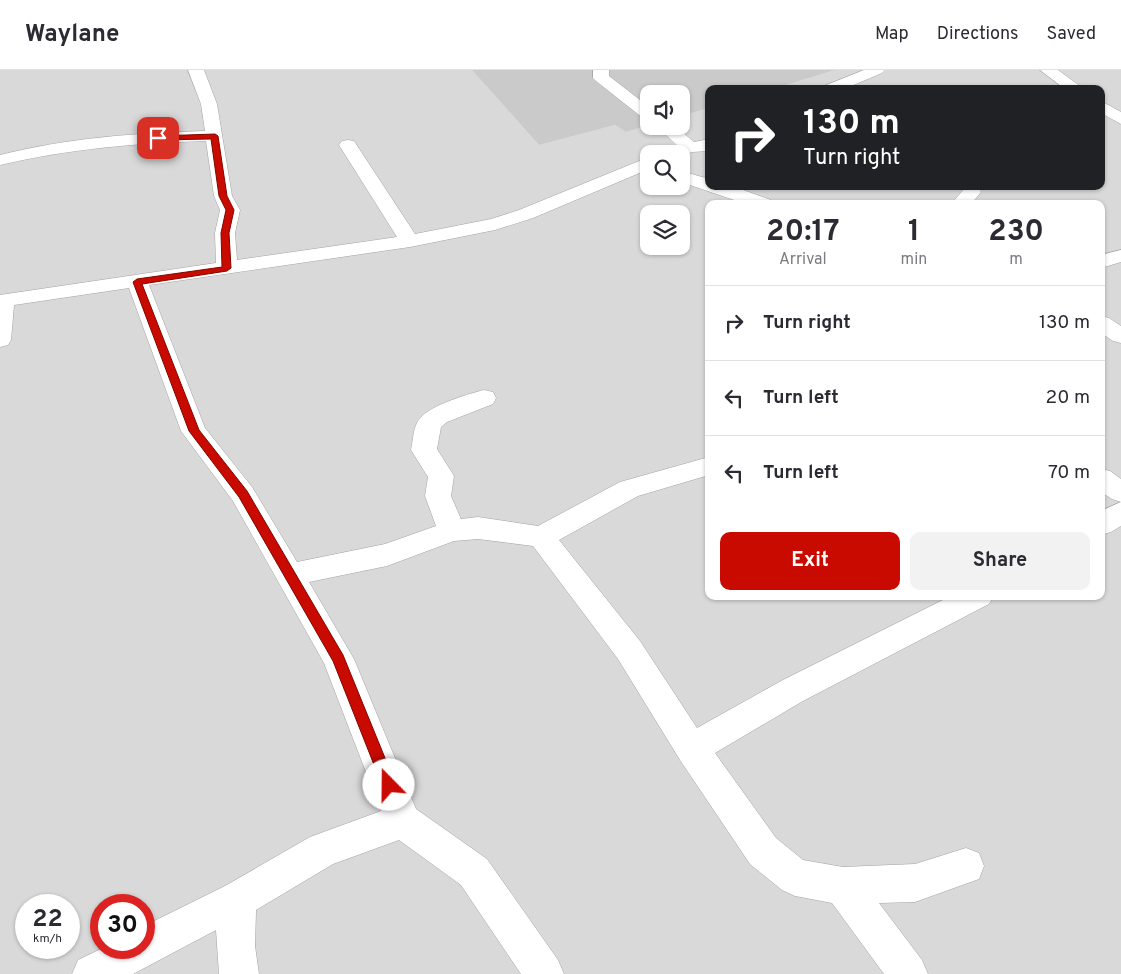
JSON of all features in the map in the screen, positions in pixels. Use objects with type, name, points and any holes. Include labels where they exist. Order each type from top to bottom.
[{"type":"street","points":[[196,70],[206,91],[215,136],[223,196],[230,210],[225,233],[227,268]]},
{"type":"street","points":[[601,70],[601,78],[640,108]]},
{"type":"street","points":[[840,85],[877,70]]},
{"type":"street","points":[[1048,70],[1070,85]]},
{"type":"street","points":[[1105,109],[1121,119]]},
{"type":"street","points":[[675,135],[688,145]]},
{"type":"street","points":[[0,160],[89,143],[140,138],[215,136]]},
{"type":"street","points":[[348,145],[410,242]]},
{"type":"street","points":[[690,147],[705,146]]},
{"type":"street","points":[[0,340],[2,301],[410,242],[470,231],[503,221],[640,166]]},
{"type":"street","points":[[690,179],[705,184]]},
{"type":"street","points":[[725,190],[753,200]]},
{"type":"street","points":[[1105,261],[1121,256]]},
{"type":"street","points":[[137,282],[194,431],[243,494],[338,659],[404,821],[474,872],[544,974]]},
{"type":"street","points":[[1105,326],[1121,336]]},
{"type":"street","points":[[452,531],[438,496],[441,476],[424,450],[429,423],[438,416],[484,398]]},
{"type":"street","points":[[290,575],[387,555],[452,531],[478,528],[541,537],[629,489],[705,467]]},
{"type":"street","points":[[1105,481],[1121,492]]},
{"type":"street","points":[[1105,522],[1121,512]]},
{"type":"street","points":[[541,537],[629,650],[692,749],[764,851],[795,877],[843,886],[915,883],[966,866]]},
{"type":"street","points":[[692,749],[792,691],[971,600]]},
{"type":"street","points":[[155,941],[238,899],[322,850],[404,821]]},
{"type":"street","points":[[843,886],[908,974]]},
{"type":"street","points":[[238,899],[235,928],[239,974]]},
{"type":"street","points":[[92,974],[120,959]]},
{"type":"shaded area","points":[[0,70],[472,70],[539,145],[615,125],[626,132],[640,128],[640,135],[690,135],[690,113],[705,109],[705,190],[1105,190],[1105,85],[786,85],[835,70],[1121,70],[1121,974],[0,974]]},
{"type":"shaded area","points":[[472,70],[835,70],[786,85],[705,85],[705,109],[690,113],[690,85],[640,85],[640,128],[626,132],[615,125],[539,145]]},
{"type":"route","points":[[158,138],[215,136],[223,196],[230,210],[225,233],[227,268],[137,282],[194,431],[243,494],[338,659],[389,785]]}]
